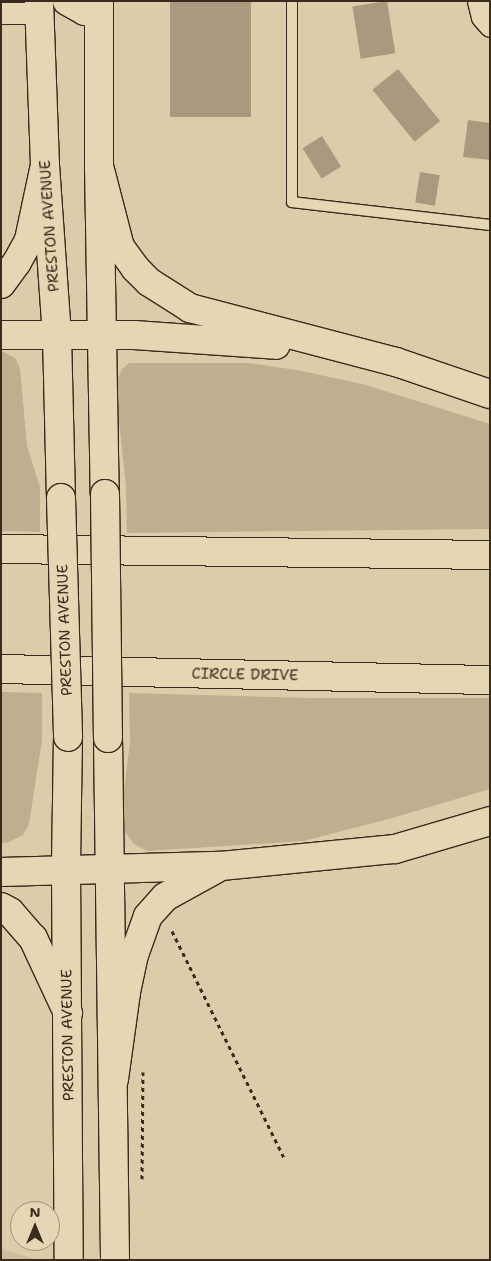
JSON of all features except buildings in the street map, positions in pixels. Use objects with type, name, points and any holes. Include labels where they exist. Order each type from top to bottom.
[{"type":"main road","points":[[67,1],[84,11],[98,7],[98,166],[103,336],[115,1260]]},
{"type":"main road","name":"PRESTON AVENUE","points":[[40,7],[45,165],[57,335],[68,737],[66,870],[69,1260]]},
{"type":"main road","points":[[1,284],[17,262],[29,240],[45,165]]},
{"type":"main road","points":[[98,166],[120,247],[135,268],[155,286],[190,308],[396,362],[490,394]]},
{"type":"main road","points":[[1,335],[181,337],[255,342],[396,362]]},
{"type":"main road","points":[[1,549],[490,556]]},
{"type":"main road","name":"CIRCLE DRIVE","points":[[1,669],[490,680]]},
{"type":"main road","points":[[1,872],[221,866],[395,849],[490,821]]},
{"type":"main road","points":[[114,1079],[126,992],[136,947],[148,916],[171,894],[221,866]]},
{"type":"main road","points":[[1,907],[10,912],[33,938],[68,1014]]},
{"type":"street","points":[[478,1],[482,17],[490,26]]},
{"type":"street","points":[[1,13],[40,7]]},
{"type":"lane","points":[[292,1],[292,202],[490,225]]},
{"type":"path","points":[[169,926],[284,1158]]},
{"type":"shaded area","points":[[1,351],[15,358],[20,368],[27,446],[40,487],[40,532],[1,531]]},
{"type":"shaded area","points":[[129,363],[248,363],[297,370],[366,385],[490,424],[490,529],[127,533],[126,486],[115,385],[122,369]]},
{"type":"shaded area","points":[[1,692],[42,693],[42,740],[29,824],[23,835],[9,842],[1,843]]},
{"type":"shaded area","points":[[129,693],[311,698],[490,698],[490,789],[389,819],[303,841],[147,851],[134,844],[123,829],[121,815],[130,741]]},
{"type":"shaded area","points":[[1,1249],[32,1258],[32,1260],[1,1260]]}]
